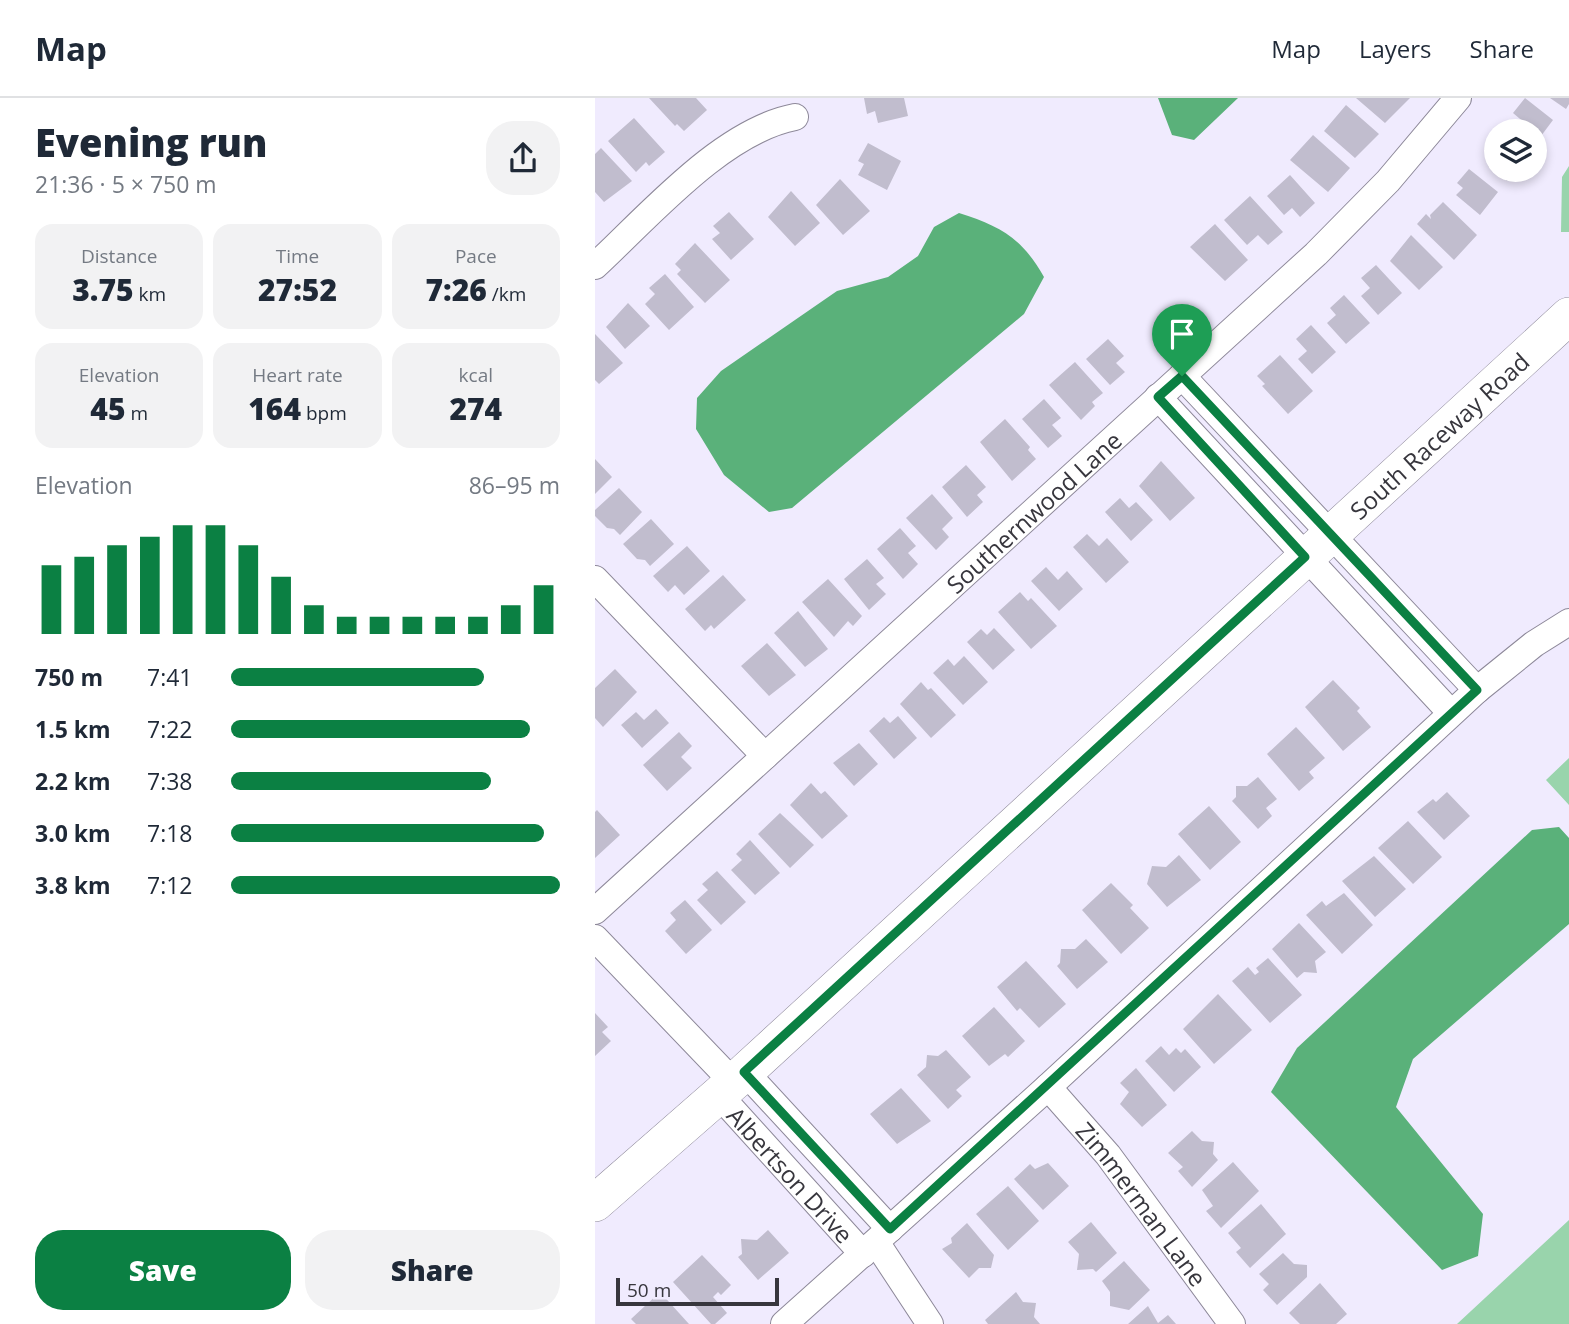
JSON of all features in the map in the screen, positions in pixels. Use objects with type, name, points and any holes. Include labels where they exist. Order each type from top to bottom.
[{"type":"main road","name":"South Raceway Road","points":[[595,1203],[732,1083],[1569,316]]},
{"type":"street","name":"Southernwood Lane","points":[[595,911],[1344,226],[1396,172],[1458,98]]},
{"type":"street","points":[[595,265],[727,147],[764,127],[795,117]]},
{"type":"street","points":[[1182,376],[1477,690]]},
{"type":"street","points":[[1158,397],[1451,713]]},
{"type":"street","points":[[595,579],[765,756]]},
{"type":"street","points":[[784,1324],[1048,1087],[1451,713],[1534,644],[1569,622]]},
{"type":"street","points":[[595,938],[732,1083]]},
{"type":"street","name":"Albertson Drive","points":[[732,1083],[876,1242]]},
{"type":"street","name":"Albertson Drive","points":[[732,1083],[876,1242],[930,1324]]},
{"type":"street","name":"Zimmerman Lane","points":[[1048,1087],[1108,1155],[1233,1324]]},
{"type":"shaded area","points":[[1158,98],[1238,98],[1194,140],[1172,135]]},
{"type":"shaded area","points":[[1569,166],[1569,232],[1561,232],[1562,177]]},
{"type":"shaded area","points":[[959,213],[1009,235],[1036,264],[1044,277],[1024,314],[792,508],[769,512],[724,475],[696,429],[697,398],[721,371],[837,291],[888,277],[918,256],[934,227]]},
{"type":"shaded area","points":[[1569,758],[1569,805],[1546,780]]},
{"type":"shaded area","points":[[1559,827],[1569,838],[1569,924],[1413,1059],[1396,1107],[1483,1214],[1478,1256],[1442,1270],[1271,1092],[1297,1048],[1532,830]]},
{"type":"shaded area","points":[[1569,1220],[1569,1324],[1457,1324]]},
{"type":"building","points":[[649,98],[696,98],[707,110],[684,131],[677,124],[675,126]]},
{"type":"building","points":[[864,98],[904,98],[908,116],[878,123],[875,111],[867,114]]},
{"type":"building","points":[[1356,98],[1410,98],[1385,123]]},
{"type":"building","points":[[1525,98],[1553,120],[1547,128],[1547,119],[1520,119],[1513,113]]},
{"type":"building","points":[[1550,98],[1569,98],[1569,104],[1566,109]]},
{"type":"building","points":[[1346,105],[1379,134],[1355,158],[1324,131]]},
{"type":"building","points":[[634,118],[665,152],[649,166],[646,162],[636,172],[608,141]]},
{"type":"building","points":[[1313,135],[1350,168],[1328,192],[1290,160]]},
{"type":"building","points":[[868,143],[901,161],[887,190],[858,175],[864,164],[858,161]]},
{"type":"building","points":[[601,148],[632,181],[604,202],[595,192],[595,154]]},
{"type":"building","points":[[1469,169],[1498,192],[1480,215],[1456,195],[1463,188],[1457,183]]},
{"type":"building","points":[[1290,175],[1315,203],[1300,217],[1292,208],[1284,215],[1267,196]]},
{"type":"building","points":[[840,179],[870,211],[843,235],[816,205]]},
{"type":"building","points":[[791,191],[820,223],[795,246],[768,217]]},
{"type":"building","points":[[1250,196],[1283,232],[1268,245],[1258,235],[1247,245],[1224,220]]},
{"type":"building","points":[[1443,202],[1477,235],[1454,260],[1417,224],[1426,214],[1431,219],[1430,215]]},
{"type":"building","points":[[729,212],[754,239],[731,260],[712,239],[720,233],[713,226]]},
{"type":"building","points":[[1215,224],[1248,260],[1225,281],[1190,247]]},
{"type":"building","points":[[1411,235],[1443,267],[1419,290],[1390,261]]},
{"type":"building","points":[[695,243],[730,280],[705,303],[677,274],[681,270],[675,264]]},
{"type":"building","points":[[1376,265],[1402,293],[1378,315],[1361,296],[1370,288],[1361,278]]},
{"type":"building","points":[[665,274],[694,307],[669,330],[645,304],[655,294],[649,288]]},
{"type":"building","points":[[1344,295],[1370,323],[1346,344],[1327,323],[1336,315],[1330,308]]},
{"type":"building","points":[[628,303],[650,326],[625,349],[606,327]]},
{"type":"building","points":[[1311,325],[1336,352],[1312,374],[1298,359],[1307,351],[1296,339]]},
{"type":"building","points":[[595,334],[623,363],[599,384],[595,380]]},
{"type":"building","points":[[1108,339],[1124,356],[1116,363],[1125,372],[1110,385],[1086,359]]},
{"type":"building","points":[[1280,355],[1313,391],[1288,414],[1262,386],[1265,384],[1257,376]]},
{"type":"building","points":[[1075,362],[1103,393],[1092,402],[1095,406],[1081,420],[1049,385]]},
{"type":"building","points":[[1044,399],[1061,418],[1052,425],[1062,436],[1048,448],[1022,419]]},
{"type":"building","points":[[1005,419],[1030,447],[1028,450],[1036,459],[1012,481],[980,442]]},
{"type":"building","points":[[595,459],[612,477],[595,494]]},
{"type":"building","points":[[1161,461],[1195,498],[1170,521],[1139,486]]},
{"type":"building","points":[[966,465],[986,487],[977,495],[983,502],[967,517],[942,487]]},
{"type":"building","points":[[619,488],[642,512],[620,535],[614,529],[607,528],[595,516],[595,510]]},
{"type":"building","points":[[932,494],[953,518],[942,529],[949,537],[936,550],[906,518]]},
{"type":"building","points":[[1120,498],[1129,508],[1136,502],[1153,520],[1131,541],[1105,512]]},
{"type":"building","points":[[651,519],[674,544],[650,566],[645,560],[637,559],[623,544]]},
{"type":"building","points":[[900,528],[916,546],[908,553],[918,564],[903,579],[877,549]]},
{"type":"building","points":[[1087,534],[1099,546],[1107,538],[1129,562],[1106,583],[1073,547]]},
{"type":"building","points":[[687,546],[710,571],[684,595],[675,585],[668,592],[653,576]]},
{"type":"building","points":[[867,559],[884,578],[876,584],[886,594],[869,610],[844,579]]},
{"type":"building","points":[[1046,567],[1058,580],[1067,571],[1083,589],[1059,611],[1031,581]]},
{"type":"building","points":[[723,575],[746,600],[714,629],[711,625],[705,631],[685,609]]},
{"type":"building","points":[[828,579],[862,616],[853,626],[848,621],[834,637],[802,602]]},
{"type":"building","points":[[1020,592],[1028,601],[1031,598],[1057,626],[1031,649],[998,612]]},
{"type":"building","points":[[798,611],[828,649],[805,667],[774,633]]},
{"type":"building","points":[[994,628],[1015,650],[993,670],[967,642],[981,629],[987,635]]},
{"type":"building","points":[[767,643],[796,675],[769,696],[741,666]]},
{"type":"building","points":[[964,656],[988,682],[963,705],[933,673],[948,659],[954,666]]},
{"type":"building","points":[[615,669],[637,692],[603,727],[595,718],[595,688]]},
{"type":"building","points":[[1333,680],[1360,708],[1357,711],[1371,727],[1343,751],[1305,707]]},
{"type":"building","points":[[921,682],[928,690],[931,688],[956,715],[931,738],[900,704]]},
{"type":"building","points":[[656,709],[669,723],[642,748],[621,725],[636,712],[644,720]]},
{"type":"building","points":[[898,716],[917,738],[894,759],[869,731],[884,717],[890,723]]},
{"type":"building","points":[[1296,727],[1325,758],[1309,772],[1314,778],[1299,791],[1267,754]]},
{"type":"building","points":[[679,732],[692,746],[681,757],[692,768],[667,791],[643,765]]},
{"type":"building","points":[[859,743],[878,764],[854,786],[833,763]]},
{"type":"building","points":[[1258,777],[1277,799],[1266,808],[1272,816],[1258,829],[1232,801],[1236,797],[1236,786],[1247,786]]},
{"type":"building","points":[[811,783],[821,794],[825,791],[848,816],[822,839],[790,805]]},
{"type":"building","points":[[1447,792],[1470,816],[1444,840],[1417,812],[1433,799],[1436,802]]},
{"type":"building","points":[[1209,806],[1241,842],[1210,870],[1178,834]]},
{"type":"building","points":[[597,810],[620,835],[595,858],[595,812]]},
{"type":"building","points":[[780,813],[814,845],[790,868],[758,834]]},
{"type":"building","points":[[1408,821],[1442,857],[1413,884],[1378,848]]},
{"type":"building","points":[[750,840],[780,873],[755,895],[731,870],[742,860],[736,854]]},
{"type":"building","points":[[1179,855],[1201,880],[1167,907],[1147,884],[1152,866],[1166,867]]},
{"type":"building","points":[[1374,856],[1406,889],[1375,917],[1342,881]]},
{"type":"building","points":[[717,871],[746,902],[721,925],[697,900],[708,890],[702,884]]},
{"type":"building","points":[[1111,883],[1133,905],[1130,908],[1149,928],[1121,954],[1082,910]]},
{"type":"building","points":[[1344,893],[1373,925],[1342,954],[1306,915],[1322,901],[1326,906]]},
{"type":"building","points":[[685,900],[712,930],[686,954],[665,931],[676,920],[670,913]]},
{"type":"building","points":[[1299,923],[1326,952],[1315,961],[1317,973],[1304,972],[1297,978],[1272,949]]},
{"type":"building","points":[[1086,939],[1108,962],[1077,989],[1057,966],[1060,963],[1061,949],[1075,949]]},
{"type":"building","points":[[1268,958],[1302,995],[1270,1023],[1232,981],[1248,967],[1255,975],[1259,972],[1256,968]]},
{"type":"building","points":[[1026,961],[1066,1004],[1039,1028],[1020,1008],[1017,1011],[997,987]]},
{"type":"building","points":[[1218,994],[1252,1030],[1214,1064],[1183,1029]]},
{"type":"building","points":[[994,1007],[1025,1041],[1008,1057],[1005,1054],[989,1066],[962,1036]]},
{"type":"building","points":[[595,1013],[608,1027],[602,1032],[611,1041],[595,1056]]},
{"type":"building","points":[[1161,1046],[1169,1055],[1176,1048],[1181,1053],[1185,1049],[1201,1067],[1174,1092],[1145,1061]]},
{"type":"building","points":[[946,1050],[971,1077],[956,1090],[962,1096],[948,1109],[917,1075],[926,1067],[927,1055],[938,1056]]},
{"type":"building","points":[[1136,1068],[1167,1105],[1142,1127],[1120,1104],[1129,1092],[1120,1083]]},
{"type":"building","points":[[901,1088],[931,1121],[897,1144],[870,1114]]},
{"type":"building","points":[[1192,1131],[1202,1141],[1214,1142],[1213,1154],[1218,1160],[1192,1187],[1178,1171],[1183,1167],[1168,1153]]},
{"type":"building","points":[[1233,1162],[1259,1191],[1221,1228],[1206,1211],[1213,1206],[1202,1190]]},
{"type":"building","points":[[1048,1163],[1069,1186],[1043,1210],[1014,1179],[1030,1164],[1035,1169]]},
{"type":"building","points":[[1008,1186],[1039,1221],[1008,1250],[976,1214]]},
{"type":"building","points":[[1261,1204],[1286,1234],[1250,1268],[1236,1252],[1241,1248],[1228,1233]]},
{"type":"building","points":[[1091,1222],[1117,1253],[1096,1272],[1093,1269],[1077,1270],[1079,1254],[1068,1242]]},
{"type":"building","points":[[967,1223],[994,1255],[991,1268],[979,1268],[969,1278],[942,1249],[952,1243],[951,1238]]},
{"type":"building","points":[[768,1230],[789,1253],[758,1280],[738,1257],[742,1254],[741,1239],[757,1240]]},
{"type":"building","points":[[1283,1253],[1294,1264],[1307,1265],[1307,1277],[1277,1305],[1263,1290],[1269,1284],[1259,1274]]},
{"type":"building","points":[[702,1255],[731,1285],[721,1295],[718,1292],[713,1297],[727,1313],[715,1324],[711,1324],[673,1282]]},
{"type":"building","points":[[1124,1261],[1150,1290],[1129,1310],[1110,1306],[1110,1292],[1102,1281]]},
{"type":"building","points":[[1320,1283],[1347,1314],[1336,1324],[1300,1324],[1289,1313]]},
{"type":"building","points":[[660,1292],[689,1324],[636,1324],[631,1319]]},
{"type":"building","points":[[1016,1292],[1023,1302],[1036,1303],[1034,1317],[1040,1324],[988,1324],[985,1320]]},
{"type":"building","points":[[1148,1306],[1158,1323],[1168,1315],[1176,1324],[1128,1324]]},
{"type":"route","points":[[1182,376],[1477,690],[1294,856],[1048,1087],[890,1229],[744,1072],[1305,557],[1158,397],[1182,376]]}]
